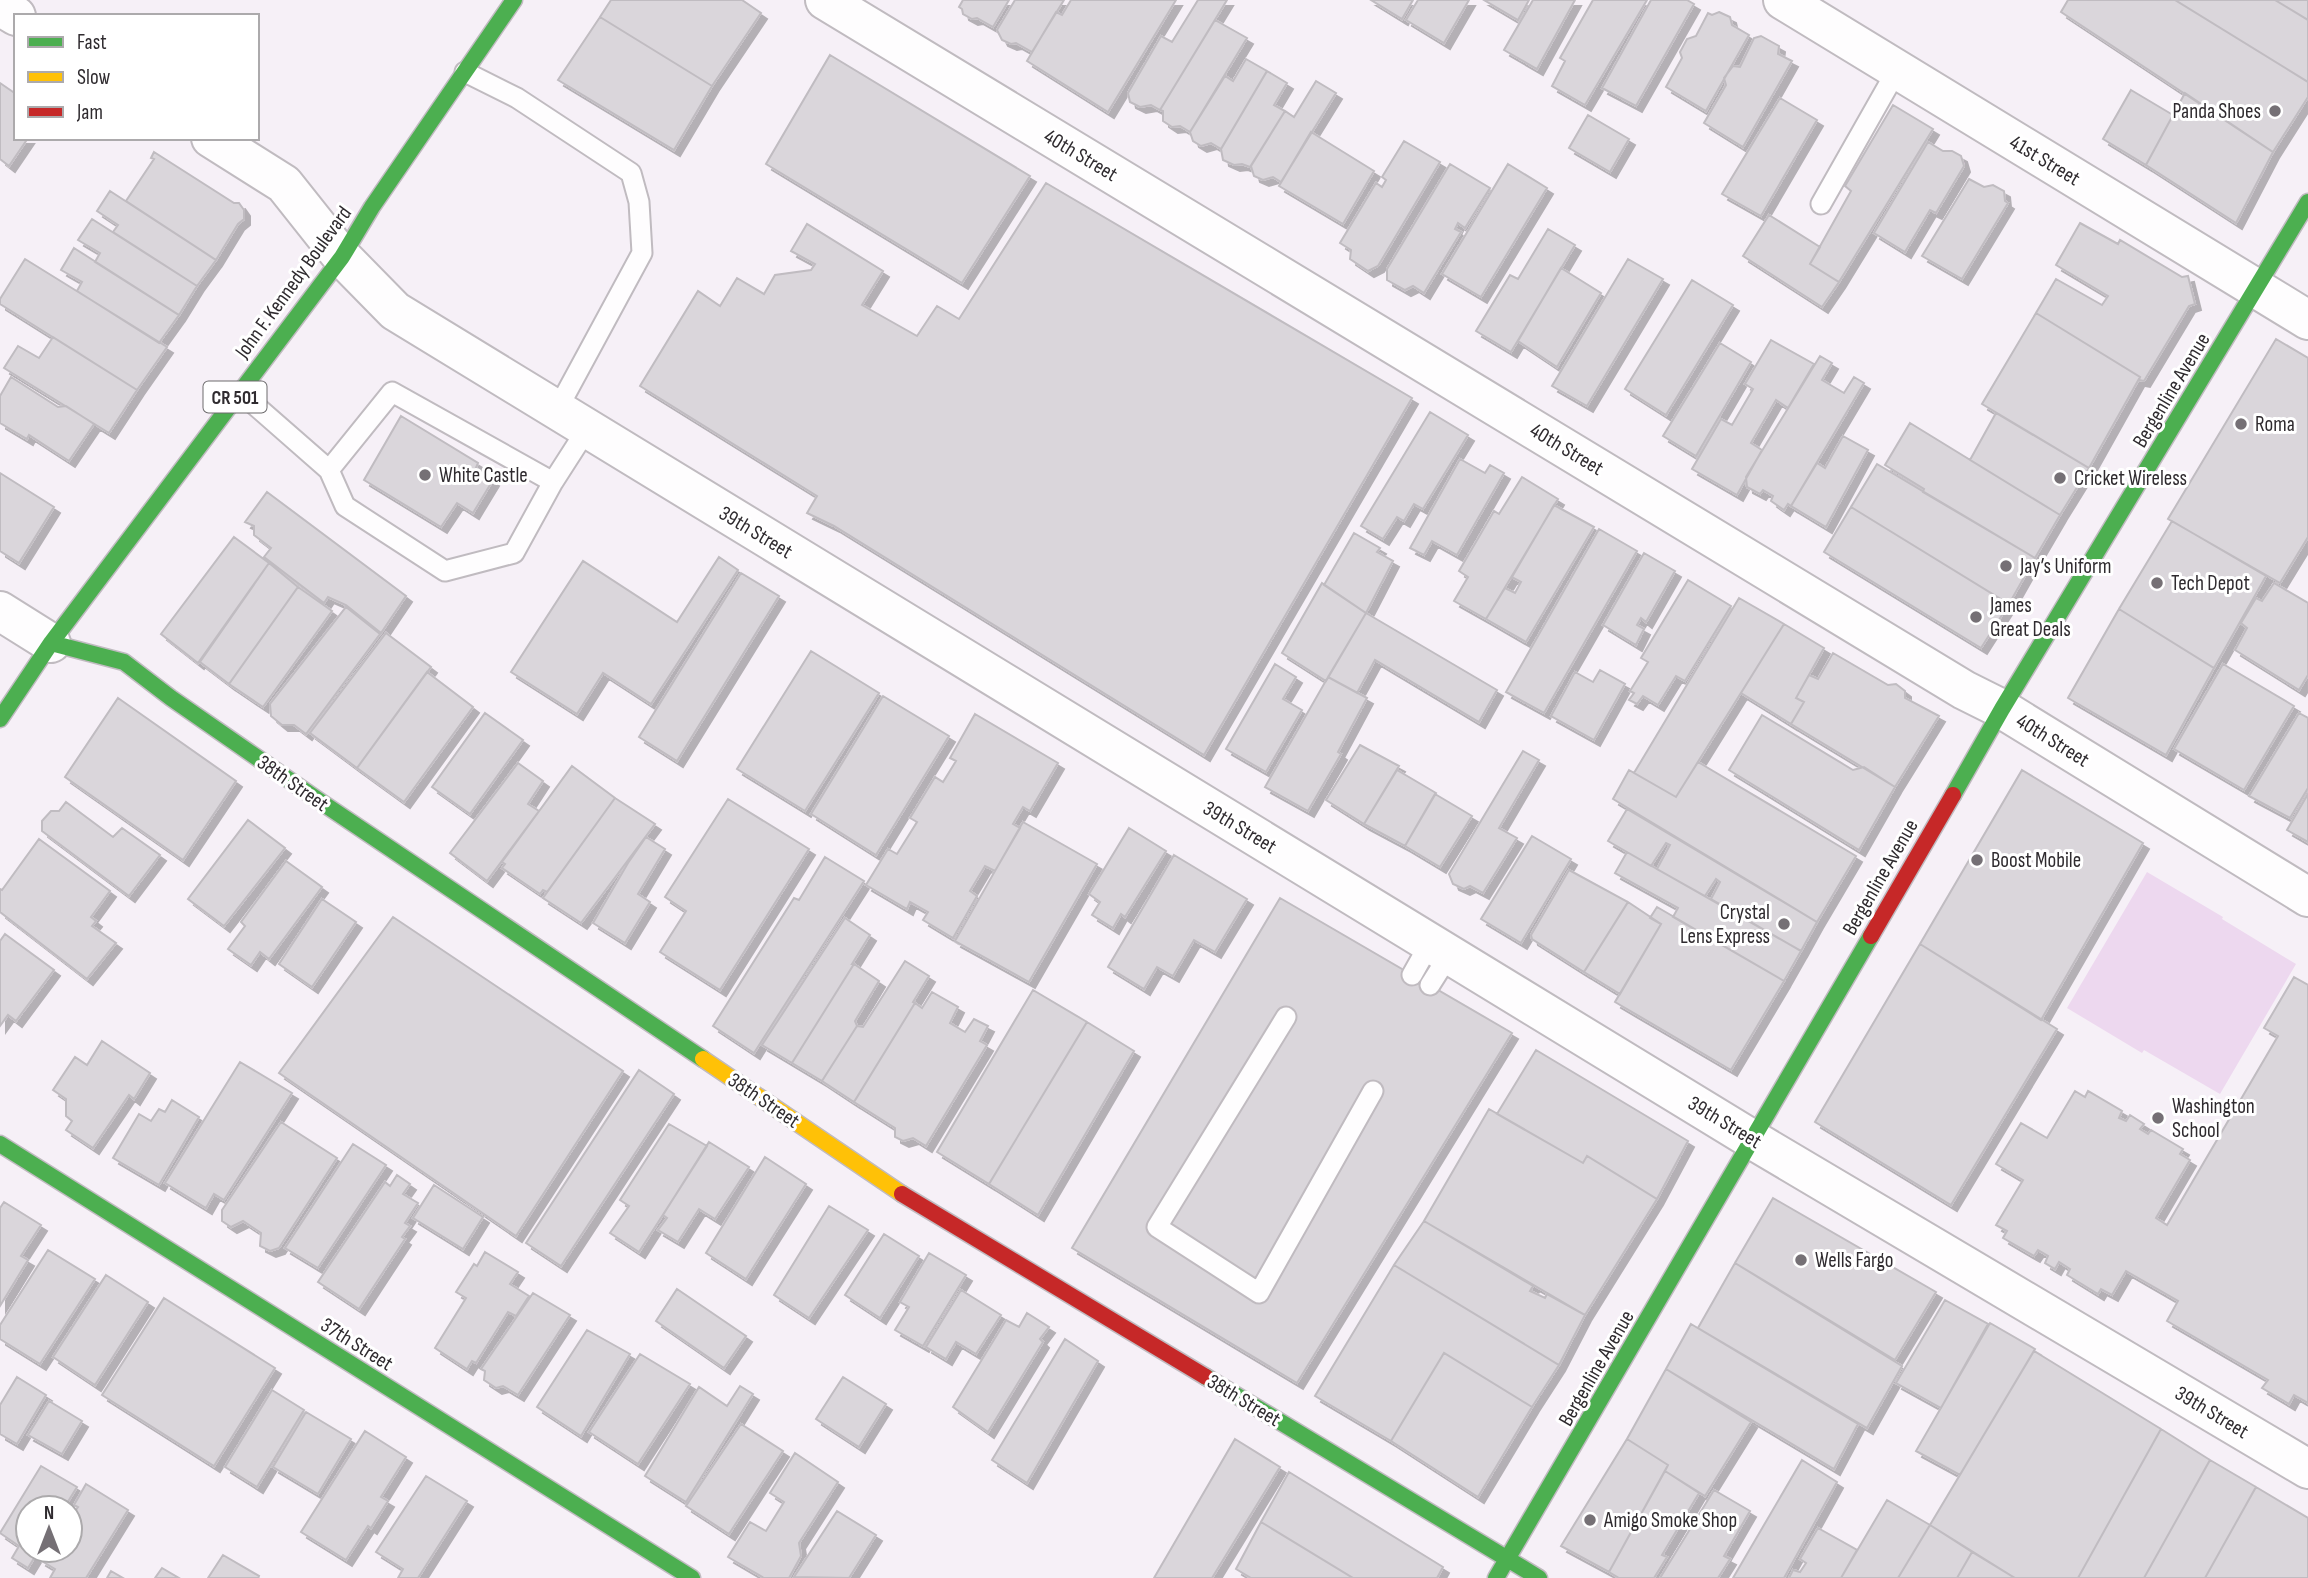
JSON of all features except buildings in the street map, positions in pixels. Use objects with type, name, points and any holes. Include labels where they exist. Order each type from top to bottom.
[{"type":"street","name":"John F. Kennedy Boulevard","points":[[0,719],[51,643],[342,257],[372,207],[514,0]]},
{"type":"street","name":"40th Street","points":[[825,0],[1964,690],[2002,709],[2308,897]]},
{"type":"street","name":"41st Street","points":[[1783,0],[2308,320]]},
{"type":"street","name":"39th Street","points":[[214,140],[284,184],[342,257],[395,311],[572,420],[1430,964],[1753,1140],[2308,1469]]},
{"type":"street","name":"Bergenline Avenue","points":[[1496,1578],[2002,709],[2308,202]]},
{"type":"street","name":"38th Street","points":[[0,611],[51,643],[124,662],[171,698],[321,802],[911,1199],[1539,1578]]},
{"type":"street","name":"37th Street","points":[[0,1144],[692,1578]]},
{"type":"lane","points":[[1821,204],[1897,70]]},
{"type":"lane","points":[[240,391],[329,470],[345,506],[445,571],[514,553],[553,482],[572,420],[642,253],[639,202],[631,173],[517,98],[465,72]]},
{"type":"lane","points":[[329,470],[391,391],[553,482]]},
{"type":"lane","points":[[1286,1017],[1157,1227],[1259,1293],[1373,1091]]},
{"type":"shaded area","points":[[2147,872],[2296,964],[2220,1094],[2144,1050],[2142,1053],[2067,1008]]},
{"type":"traffic: fast","points":[[0,719],[51,643],[342,257],[372,207],[514,0]]},
{"type":"traffic: fast","points":[[1953,795],[2002,709],[2308,202]]},
{"type":"traffic: fast","points":[[51,643],[124,662],[171,698],[321,802],[703,1059]]},
{"type":"traffic: fast","points":[[1496,1578],[1871,936]]},
{"type":"traffic: fast","points":[[0,1144],[692,1578]]},
{"type":"traffic: fast","points":[[1206,1377],[1539,1578]]},
{"type":"traffic: slow","points":[[703,1059],[902,1194]]},
{"type":"traffic: jam","points":[[1871,936],[1953,795]]},
{"type":"traffic: jam","points":[[902,1194],[1206,1377]]},
{"type":"place","name":"Panda Shoes","points":[[2275,111]]},
{"type":"place","name":"Roma","points":[[2241,424]]},
{"type":"place","name":"White Castle","points":[[425,475]]},
{"type":"place","name":"Cricket Wireless","points":[[2060,478]]},
{"type":"place","name":"Jay’s Uniform","points":[[2006,566]]},
{"type":"place","name":"Tech Depot","points":[[2157,583]]},
{"type":"place","name":"James Great Deals","points":[[1976,617]]},
{"type":"place","name":"Boost Mobile","points":[[1977,860]]},
{"type":"place","name":"Crystal Lens Express","points":[[1784,924]]},
{"type":"place","name":"Washington School","points":[[2158,1118]]},
{"type":"place","name":"Wells Fargo","points":[[1801,1260]]},
{"type":"place","name":"Amigo Smoke Shop","points":[[1590,1520]]}]
